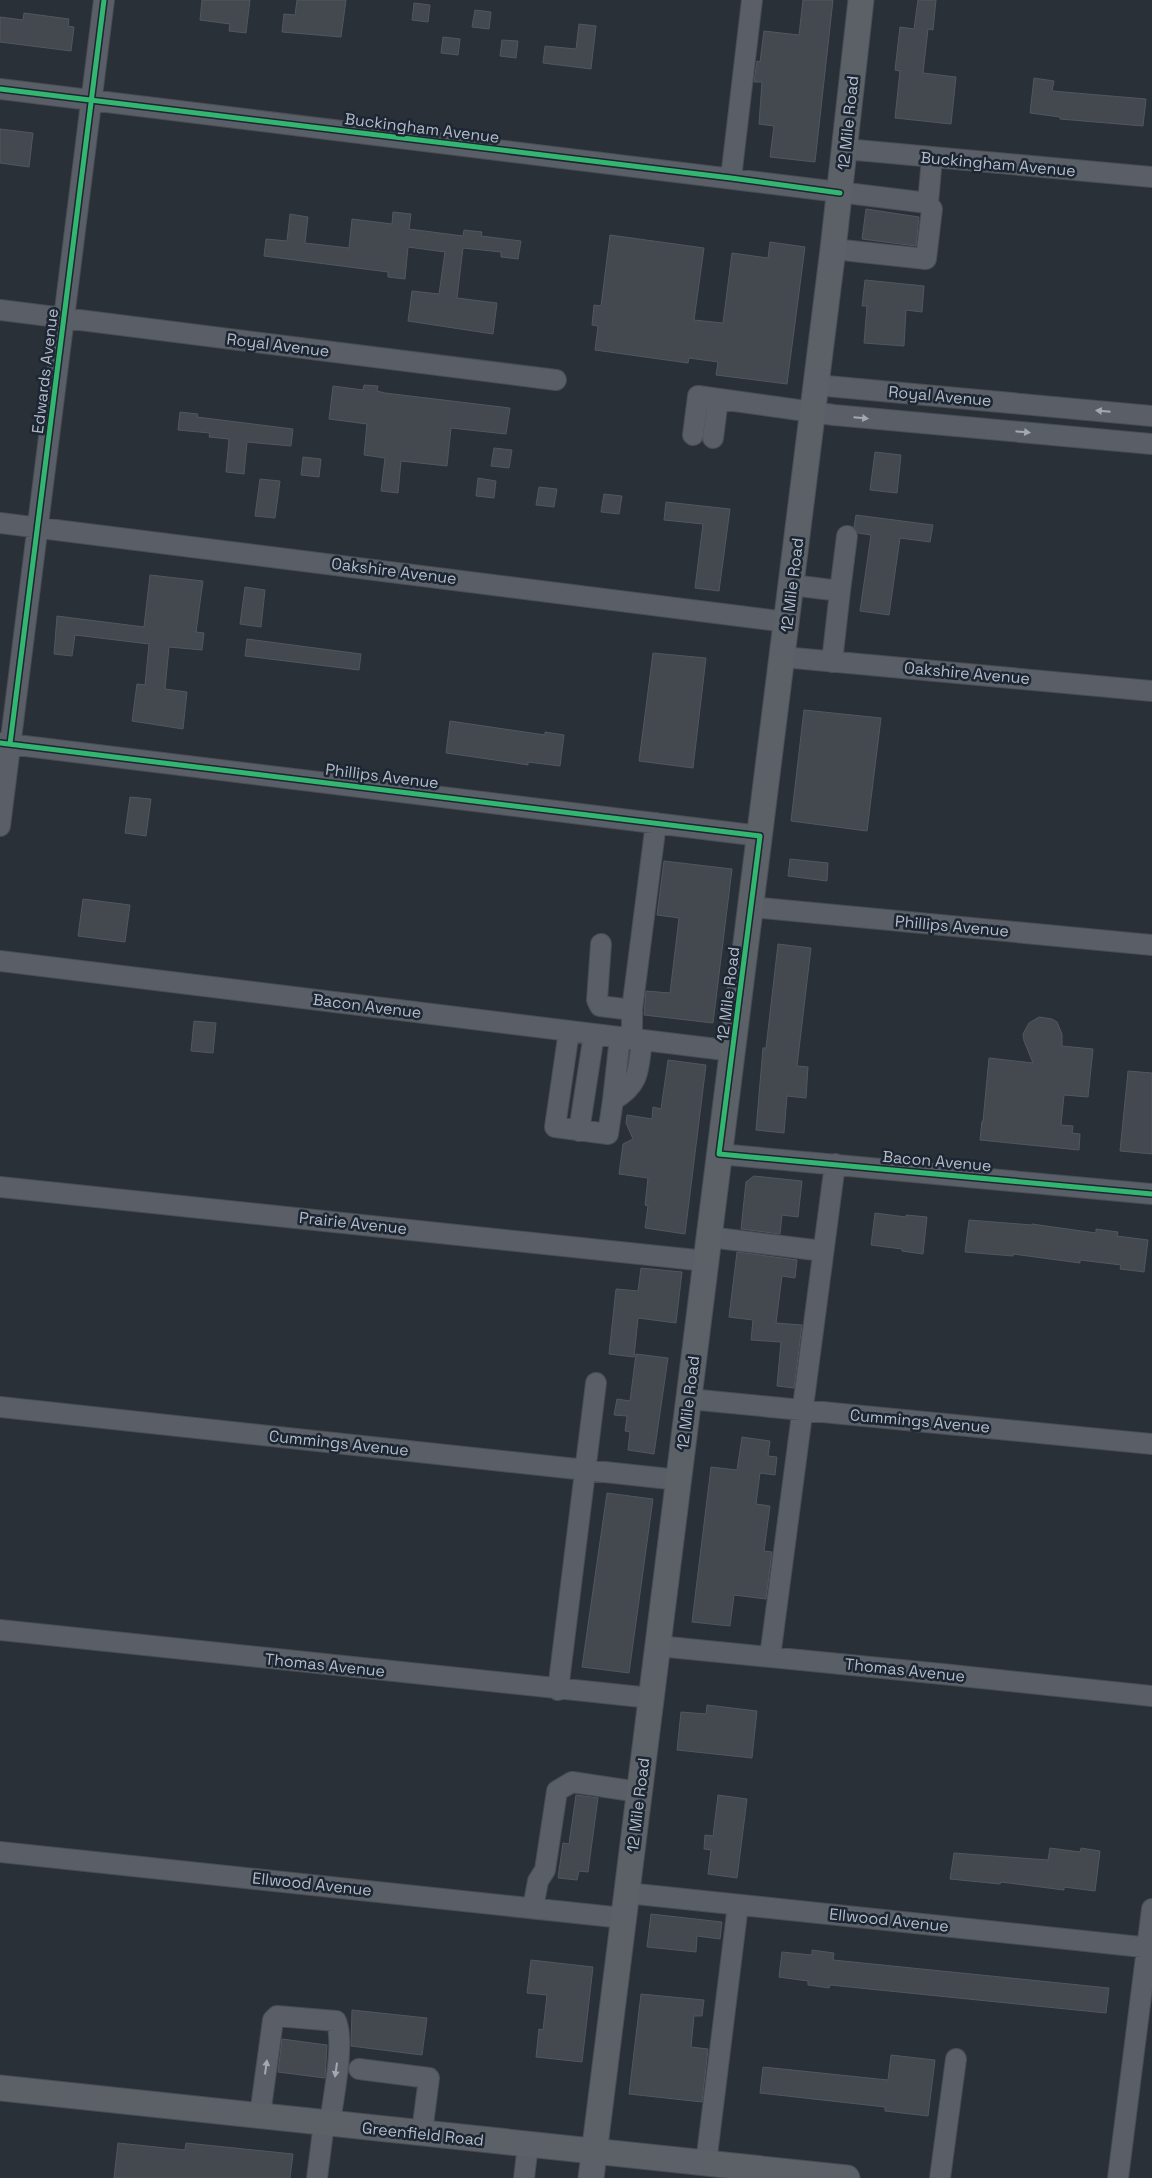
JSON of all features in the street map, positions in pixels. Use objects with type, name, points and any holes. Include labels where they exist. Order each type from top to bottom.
[{"type":"main road","name":"12 Mile Road","points":[[592,2178],[626,1893],[792,585],[840,193],[861,0]]},
{"type":"main road","name":"Greenfield Road","points":[[0,2088],[847,2178]]},
{"type":"street","name":"Edwards Avenue","points":[[0,826],[5,743],[38,527],[104,0]]},
{"type":"street","points":[[731,178],[752,0]]},
{"type":"street","name":"Buckingham Avenue","points":[[0,88],[928,203]]},
{"type":"street","name":"Buckingham Avenue","points":[[845,149],[1152,177]]},
{"type":"street","points":[[833,249],[926,259],[932,209],[928,203],[932,158]]},
{"type":"street","name":"Royal Avenue","points":[[0,310],[556,380]]},
{"type":"street","name":"Royal Avenue","points":[[816,385],[1152,416]]},
{"type":"street","name":"Royal Avenue","points":[[718,399],[703,436],[698,396],[813,412],[1152,444]]},
{"type":"street","points":[[1060,435],[1069,428],[1071,419],[1064,408]]},
{"type":"street","name":"Oakshire Avenue","points":[[0,523],[787,622]]},
{"type":"street","points":[[832,662],[847,536]]},
{"type":"street","points":[[792,585],[840,591]]},
{"type":"street","name":"Oakshire Avenue","points":[[782,657],[1152,691]]},
{"type":"street","name":"Phillips Avenue","points":[[5,743],[760,836]]},
{"type":"street","points":[[569,1031],[555,1128],[608,1134],[613,1100],[628,1091],[638,1073],[631,1038],[632,1010],[656,823]]},
{"type":"street","name":"Phillips Avenue","points":[[751,907],[1152,945]]},
{"type":"street","points":[[601,944],[597,1000],[600,1006],[632,1010]]},
{"type":"street","name":"Bacon Avenue","points":[[0,961],[733,1051]]},
{"type":"street","points":[[579,1130],[594,1034]]},
{"type":"street","name":"Bacon Avenue","points":[[720,1154],[1152,1194]]},
{"type":"street","points":[[770,1657],[801,1410],[835,1164]]},
{"type":"street","name":"Prairie Avenue","points":[[0,1187],[708,1249],[823,1251]]},
{"type":"street","points":[[558,1690],[596,1383]]},
{"type":"street","name":"Cummings Avenue","points":[[689,1399],[1152,1444]]},
{"type":"street","name":"Cummings Avenue","points":[[0,1407],[679,1480]]},
{"type":"street","name":"Thomas Avenue","points":[[0,1630],[558,1690],[651,1698]]},
{"type":"street","name":"Thomas Avenue","points":[[658,1646],[1152,1696]]},
{"type":"street","points":[[533,1908],[538,1881],[545,1870],[556,1791],[572,1782],[639,1792]]},
{"type":"street","name":"Ellwood Avenue","points":[[0,1852],[299,1882],[623,1918]]},
{"type":"street","name":"Ellwood Avenue","points":[[626,1893],[1150,1948]]},
{"type":"street","points":[[706,2163],[738,1905]]},
{"type":"street","points":[[1118,2178],[1150,1948],[1152,1909]]},
{"type":"street","points":[[260,2116],[273,2020],[277,2016],[336,2021],[339,2028],[338,2048],[317,2178]]},
{"type":"street","points":[[940,2178],[956,2059]]},
{"type":"street","points":[[359,2069],[429,2078],[422,2132]]},
{"type":"street","points":[[524,2178],[528,2145]]},
{"type":"building","points":[[202,0],[250,0],[246,33],[229,31],[230,24],[200,20]]},
{"type":"building","points":[[297,0],[346,0],[341,37],[282,32],[284,14],[295,15]]},
{"type":"building","points":[[803,0],[833,0],[815,162],[770,157],[774,126],[759,124],[762,82],[754,82],[757,61],[760,62],[764,31],[799,35]]},
{"type":"building","points":[[918,0],[936,0],[933,30],[928,29],[923,73],[956,77],[951,124],[895,118],[900,71],[895,70],[900,27],[914,29]]},
{"type":"building","points":[[414,3],[430,5],[428,22],[412,20]]},
{"type":"building","points":[[475,10],[491,12],[489,29],[472,27]]},
{"type":"building","points":[[24,13],[69,19],[68,26],[74,27],[71,51],[0,42],[0,17],[23,20]]},
{"type":"building","points":[[579,24],[596,26],[591,69],[543,63],[545,46],[576,49]]},
{"type":"building","points":[[443,37],[460,39],[458,55],[441,53]]},
{"type":"building","points":[[502,40],[518,41],[516,58],[500,56]]},
{"type":"building","points":[[1034,78],[1054,81],[1052,91],[1146,99],[1143,126],[1060,119],[1060,117],[1030,113]]},
{"type":"building","points":[[0,129],[33,133],[29,167],[0,163]]},
{"type":"building","points":[[866,209],[919,217],[916,246],[862,239]]},
{"type":"building","points":[[393,212],[411,214],[409,229],[463,236],[464,230],[482,232],[481,236],[521,241],[518,259],[501,257],[501,252],[463,248],[457,298],[497,303],[493,334],[408,321],[412,291],[439,294],[445,252],[408,247],[405,279],[388,277],[388,272],[264,256],[266,239],[287,241],[290,214],[308,217],[305,243],[349,248],[352,219],[392,224]]},
{"type":"building","points":[[610,235],[704,248],[694,320],[723,323],[732,253],[768,258],[770,242],[805,247],[787,384],[716,375],[718,362],[689,358],[688,363],[595,350],[598,326],[592,325],[594,305],[601,306]]},
{"type":"building","points":[[865,280],[924,286],[922,312],[906,310],[904,346],[864,343],[867,306],[862,306]]},
{"type":"building","points":[[364,385],[378,386],[377,391],[385,393],[510,408],[506,434],[451,428],[447,466],[401,461],[398,493],[381,491],[385,458],[364,455],[367,424],[329,419],[333,386],[363,390]]},
{"type":"building","points":[[180,412],[198,414],[197,417],[293,429],[291,446],[247,442],[244,474],[226,472],[229,439],[209,437],[210,433],[178,430]]},
{"type":"building","points":[[494,448],[512,450],[509,468],[491,466]]},
{"type":"building","points":[[875,452],[901,455],[897,493],[870,490]]},
{"type":"building","points":[[303,457],[321,459],[319,477],[301,475]]},
{"type":"building","points":[[478,478],[496,481],[494,498],[476,496]]},
{"type":"building","points":[[260,479],[280,481],[275,518],[255,516]]},
{"type":"building","points":[[539,487],[557,489],[554,507],[536,505]]},
{"type":"building","points":[[604,494],[622,496],[619,514],[601,512]]},
{"type":"building","points":[[666,502],[730,509],[719,591],[695,588],[703,524],[664,520]]},
{"type":"building","points":[[856,515],[933,525],[930,542],[900,538],[889,615],[860,611],[871,535],[858,533],[854,527]]},
{"type":"building","points":[[150,575],[203,581],[196,632],[204,633],[202,650],[169,647],[165,689],[187,692],[183,729],[132,721],[137,684],[145,685],[149,644],[75,635],[72,656],[54,654],[57,616],[144,627]]},
{"type":"building","points":[[245,587],[265,590],[261,627],[240,624]]},
{"type":"building","points":[[247,639],[361,654],[359,670],[245,656]]},
{"type":"building","points":[[653,653],[706,658],[693,768],[639,761]]},
{"type":"building","points":[[804,710],[881,718],[867,831],[791,821]]},
{"type":"building","points":[[450,721],[545,735],[545,732],[564,735],[560,766],[528,762],[528,765],[446,753]]},
{"type":"building","points":[[130,797],[151,799],[146,836],[125,833]]},
{"type":"building","points":[[790,859],[828,863],[827,881],[788,876]]},
{"type":"building","points":[[664,861],[732,869],[713,1023],[644,1015],[646,991],[670,993],[679,918],[657,915]]},
{"type":"building","points":[[83,899],[130,905],[125,942],[78,936]]},
{"type":"building","points":[[778,944],[811,948],[797,1066],[808,1067],[806,1098],[787,1096],[784,1133],[756,1130],[763,1048],[766,1048]]},
{"type":"building","points":[[1039,1017],[1052,1019],[1057,1022],[1062,1034],[1062,1046],[1093,1049],[1088,1097],[1064,1095],[1061,1125],[1073,1126],[1072,1133],[1080,1134],[1079,1150],[980,1140],[989,1058],[1033,1063],[1023,1034],[1029,1023]]},
{"type":"building","points":[[194,1021],[216,1023],[213,1053],[191,1051]]},
{"type":"building","points":[[668,1060],[706,1065],[685,1234],[645,1228],[648,1206],[645,1205],[648,1178],[619,1174],[623,1144],[633,1139],[626,1123],[627,1115],[652,1119],[653,1107],[661,1109]]},
{"type":"building","points":[[1128,1071],[1152,1073],[1152,1154],[1120,1151]]},
{"type":"building","points":[[754,1176],[802,1181],[798,1217],[782,1215],[780,1234],[741,1229],[746,1182]]},
{"type":"building","points":[[875,1213],[906,1217],[906,1215],[927,1217],[923,1254],[871,1245]]},
{"type":"building","points":[[969,1220],[1032,1224],[1096,1233],[1096,1229],[1118,1232],[1117,1236],[1148,1240],[1144,1272],[1120,1269],[1121,1265],[1080,1260],[1080,1263],[1013,1254],[1013,1256],[965,1252]]},
{"type":"building","points":[[737,1252],[797,1260],[795,1278],[782,1276],[776,1323],[802,1325],[794,1388],[777,1386],[781,1342],[751,1340],[753,1320],[729,1317]]},
{"type":"building","points":[[641,1268],[682,1272],[676,1323],[638,1318],[634,1357],[609,1354],[616,1289],[638,1291]]},
{"type":"building","points":[[636,1354],[668,1358],[654,1454],[628,1450],[630,1432],[625,1431],[627,1416],[614,1415],[617,1399],[630,1401]]},
{"type":"building","points":[[742,1437],[770,1441],[768,1456],[777,1457],[775,1475],[760,1473],[756,1504],[770,1506],[764,1551],[772,1552],[766,1599],[734,1595],[730,1626],[692,1622],[711,1467],[737,1470]]},
{"type":"building","points":[[607,1493],[653,1499],[629,1673],[582,1667]]},
{"type":"building","points":[[707,1705],[757,1711],[752,1758],[677,1750],[681,1712],[706,1714]]},
{"type":"building","points":[[576,1795],[598,1798],[588,1872],[579,1871],[577,1880],[558,1878],[563,1843],[569,1844]]},
{"type":"building","points":[[718,1795],[747,1799],[737,1878],[708,1874],[711,1850],[704,1849],[705,1835],[713,1836]]},
{"type":"building","points":[[1050,1848],[1080,1852],[1081,1848],[1100,1851],[1095,1891],[1064,1887],[1064,1890],[1001,1882],[1000,1884],[950,1879],[954,1853],[1048,1860]]},
{"type":"building","points":[[651,1914],[722,1922],[720,1939],[697,1936],[696,1952],[647,1947]]},
{"type":"building","points":[[812,1950],[834,1953],[833,1960],[1109,1988],[1106,2013],[830,1985],[829,1988],[808,1985],[808,1981],[779,1977],[782,1952],[812,1955]]},
{"type":"building","points":[[531,1960],[593,1967],[582,2062],[536,2057],[539,2029],[543,2030],[547,1995],[527,1993]]},
{"type":"building","points":[[641,1994],[704,2000],[702,2016],[694,2016],[691,2047],[708,2049],[702,2102],[629,2094]]},
{"type":"building","points":[[352,2010],[427,2018],[422,2055],[351,2046]]},
{"type":"building","points":[[282,2039],[327,2045],[325,2078],[278,2072]]},
{"type":"building","points":[[891,2055],[935,2060],[928,2116],[885,2111],[885,2107],[760,2093],[763,2067],[888,2080]]},
{"type":"building","points":[[118,2143],[185,2150],[186,2143],[293,2154],[290,2178],[114,2178]]},
{"type":"cycle path","points":[[10,744],[104,0]]},
{"type":"cycle path","points":[[0,89],[840,193]]},
{"type":"cycle path","points":[[0,743],[760,836],[719,1154],[1152,1194]]}]
